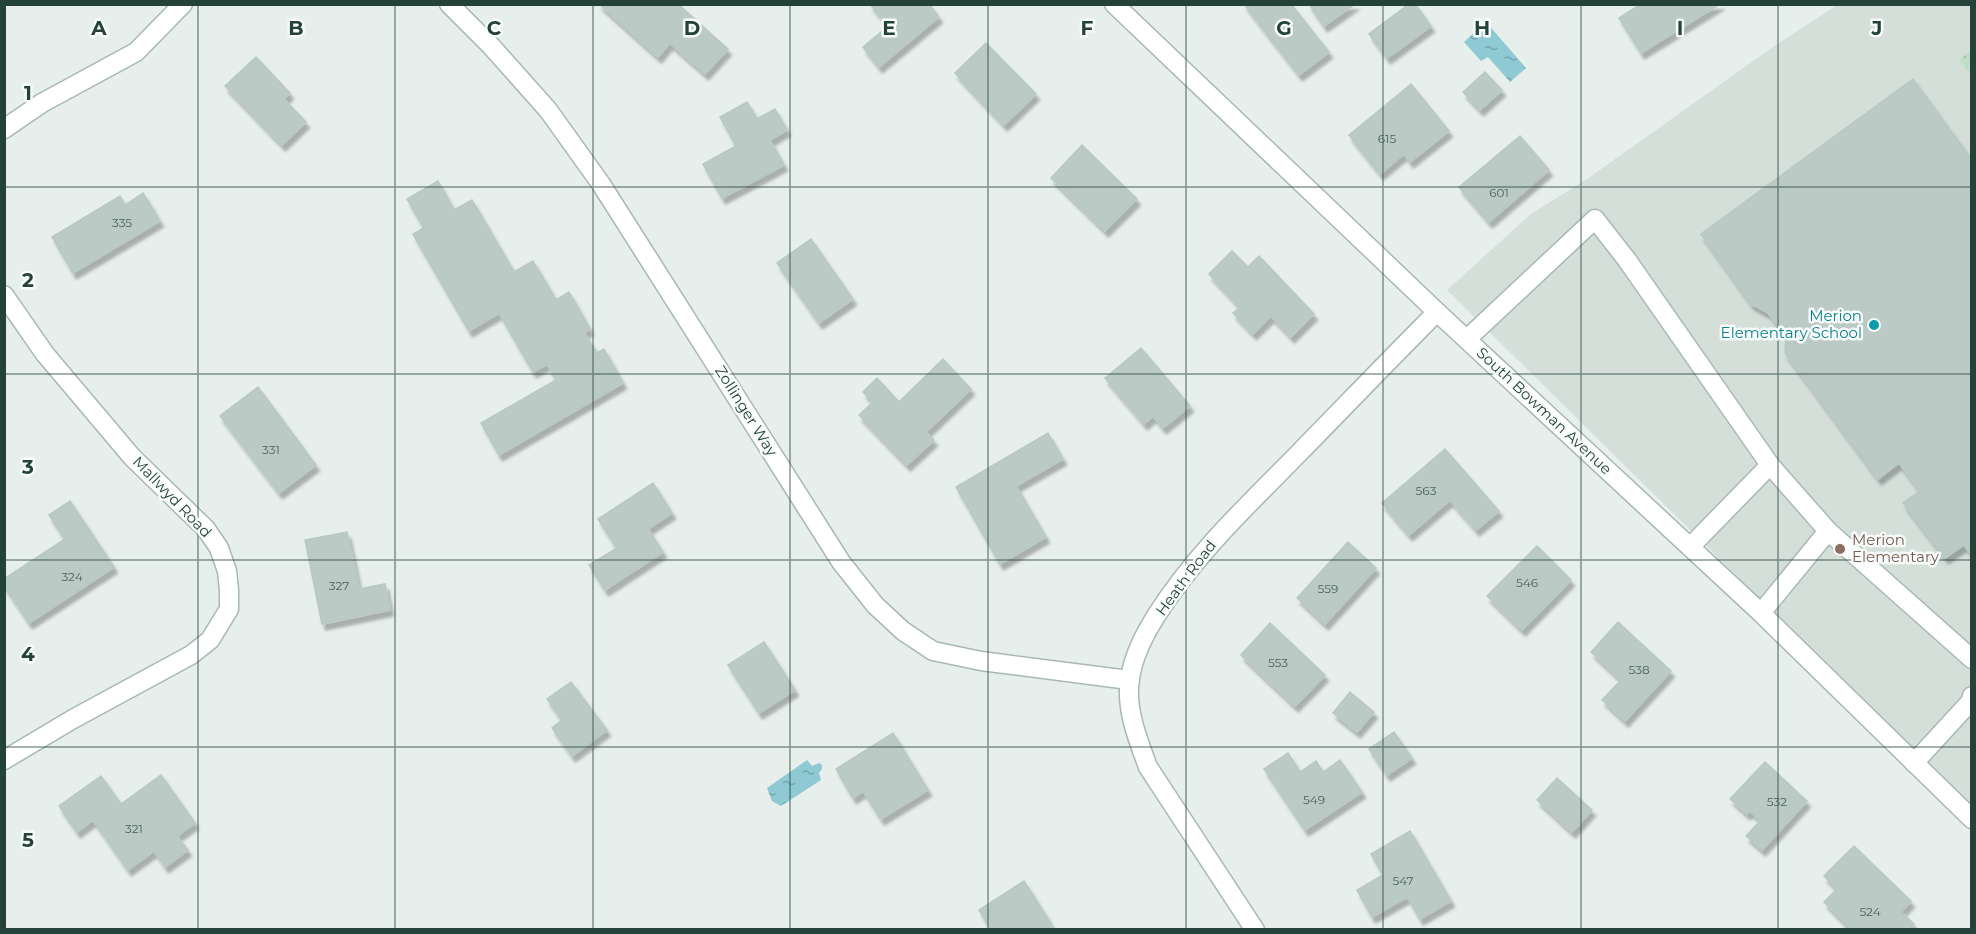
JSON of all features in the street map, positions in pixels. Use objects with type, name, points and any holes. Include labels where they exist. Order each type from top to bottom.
[{"type":"street","points":[[4,129],[42,103],[136,52],[183,4]]},
{"type":"street","name":"Zollinger Way","points":[[449,4],[491,46],[548,110],[601,184],[842,562],[875,605],[903,631],[933,651],[992,662],[1129,680]]},
{"type":"street","name":"South Bowman Avenue","points":[[1122,7],[1437,312],[1761,613],[1971,819]]},
{"type":"street","points":[[1467,339],[1595,219],[1627,260],[1770,465],[1828,531],[1971,659]]},
{"type":"street","name":"Mallwyd Road","points":[[4,294],[45,354],[132,457],[206,529],[219,548],[227,571],[230,590],[229,609],[210,639],[191,655],[73,719],[4,760]]},
{"type":"street","name":"Heath Road","points":[[1255,930],[1148,767],[1138,741],[1131,708],[1129,680],[1135,656],[1171,591],[1208,546],[1437,312]]},
{"type":"street","points":[[1690,547],[1770,465]]},
{"type":"street","points":[[1761,613],[1828,531]]},
{"type":"street","points":[[1914,764],[1971,701],[1971,696]]},
{"type":"shaded area","name":"Merion Elementary","points":[[1837,5],[1971,5],[1971,807],[1447,290],[1531,214],[1587,179],[1770,49]]},
{"type":"green space","points":[[1971,51],[1971,76],[1959,59]]},
{"type":"water","points":[[1486,22],[1526,68],[1510,82],[1488,57],[1481,61],[1464,42]]},
{"type":"water","points":[[807,760],[812,766],[819,763],[822,765],[819,773],[821,780],[781,806],[772,801],[767,788]]},
{"type":"building","points":[[599,4],[678,4],[728,49],[705,74],[670,43],[658,57]]},
{"type":"building","points":[[870,4],[929,4],[939,17],[879,67],[863,47],[888,26]]},
{"type":"building","points":[[1244,4],[1291,4],[1329,52],[1299,75]]},
{"type":"building","points":[[1309,4],[1355,4],[1324,26]]},
{"type":"building","points":[[1409,4],[1415,4],[1431,26],[1387,58],[1369,34]]},
{"type":"building","points":[[1641,4],[1720,4],[1641,53],[1619,18]]},
{"type":"building","points":[[986,43],[1036,94],[1004,125],[955,73]]},
{"type":"building","points":[[256,57],[290,93],[284,99],[306,122],[282,145],[225,86]]},
{"type":"building","points":[[1485,72],[1502,90],[1480,110],[1463,92]]},
{"type":"building","name":"Merion Elementary School","points":[[1913,79],[1972,160],[1972,556],[1964,545],[1945,558],[1903,503],[1920,491],[1899,463],[1878,479],[1785,353],[1786,336],[1768,313],[1751,304],[1701,234]]},
{"type":"building","points":[[1411,84],[1449,131],[1410,162],[1404,154],[1380,174],[1349,135]]},
{"type":"building","points":[[747,102],[757,119],[775,109],[787,130],[770,140],[784,165],[722,198],[703,164],[736,146],[720,117]]},
{"type":"building","points":[[1520,136],[1549,170],[1489,222],[1459,187]]},
{"type":"building","points":[[1082,145],[1137,199],[1105,231],[1051,178]]},
{"type":"building","points":[[438,181],[454,210],[472,200],[514,272],[533,261],[556,300],[569,292],[590,329],[584,333],[597,353],[604,349],[623,383],[499,455],[481,423],[556,380],[547,364],[533,372],[499,313],[469,331],[413,234],[424,228],[407,199]]},
{"type":"building","points":[[143,193],[160,221],[73,273],[52,237],[120,196],[125,205]]},
{"type":"building","points":[[811,239],[853,299],[819,323],[777,263]]},
{"type":"building","points":[[1232,251],[1248,267],[1259,256],[1314,314],[1291,337],[1271,316],[1253,334],[1233,313],[1240,307],[1209,274]]},
{"type":"building","points":[[1141,348],[1190,406],[1163,428],[1153,416],[1144,424],[1105,378]]},
{"type":"building","points":[[943,359],[971,389],[926,432],[934,440],[907,465],[859,415],[873,402],[863,392],[877,378],[899,402]]},
{"type":"building","points":[[258,387],[316,465],[279,493],[220,416]]},
{"type":"building","points":[[1048,433],[1063,459],[1016,486],[1046,537],[1000,564],[956,487]]},
{"type":"building","points":[[1445,449],[1499,511],[1476,530],[1450,500],[1409,535],[1382,503]]},
{"type":"building","points":[[653,483],[672,513],[648,529],[663,552],[605,590],[589,565],[617,548],[598,519]]},
{"type":"building","points":[[70,501],[114,567],[29,623],[4,586],[4,579],[65,539],[49,515]]},
{"type":"building","points":[[347,532],[359,589],[385,584],[390,610],[322,624],[305,540]]},
{"type":"building","points":[[1348,542],[1376,568],[1325,624],[1297,598]]},
{"type":"building","points":[[1537,546],[1571,580],[1522,630],[1487,596]]},
{"type":"building","points":[[1618,622],[1671,671],[1625,721],[1602,700],[1621,680],[1591,652]]},
{"type":"building","points":[[1270,623],[1325,675],[1295,706],[1241,655]]},
{"type":"building","points":[[764,642],[795,690],[759,713],[728,665]]},
{"type":"building","points":[[571,682],[607,730],[572,756],[552,728],[562,720],[547,699]]},
{"type":"building","points":[[1350,692],[1374,712],[1357,732],[1333,713]]},
{"type":"building","points":[[1394,732],[1412,758],[1387,775],[1369,749]]},
{"type":"building","points":[[893,733],[928,790],[881,819],[863,791],[853,798],[836,769]]},
{"type":"building","points":[[1288,753],[1300,772],[1316,761],[1323,772],[1340,760],[1362,792],[1305,830],[1264,769]]},
{"type":"building","points":[[1765,762],[1807,801],[1762,850],[1746,836],[1760,821],[1750,811],[1747,814],[1730,799]]},
{"type":"building","points":[[161,775],[195,823],[177,836],[188,850],[165,867],[154,851],[128,870],[93,820],[77,832],[59,806],[101,776],[121,804]]},
{"type":"building","points":[[1557,778],[1592,810],[1572,832],[1537,800]]},
{"type":"building","points":[[1410,831],[1451,901],[1420,919],[1407,897],[1372,917],[1357,890],[1383,875],[1371,854]]},
{"type":"building","points":[[1854,846],[1911,901],[1901,912],[1914,924],[1909,930],[1852,930],[1824,902],[1837,889],[1824,876]]},
{"type":"building","points":[[1024,881],[1055,930],[991,930],[979,910]]},
{"type":"place","name":"Merion Elementary School","points":[[1874,325]]},
{"type":"place","name":"Merion Elementary","points":[[1840,549]]}]
